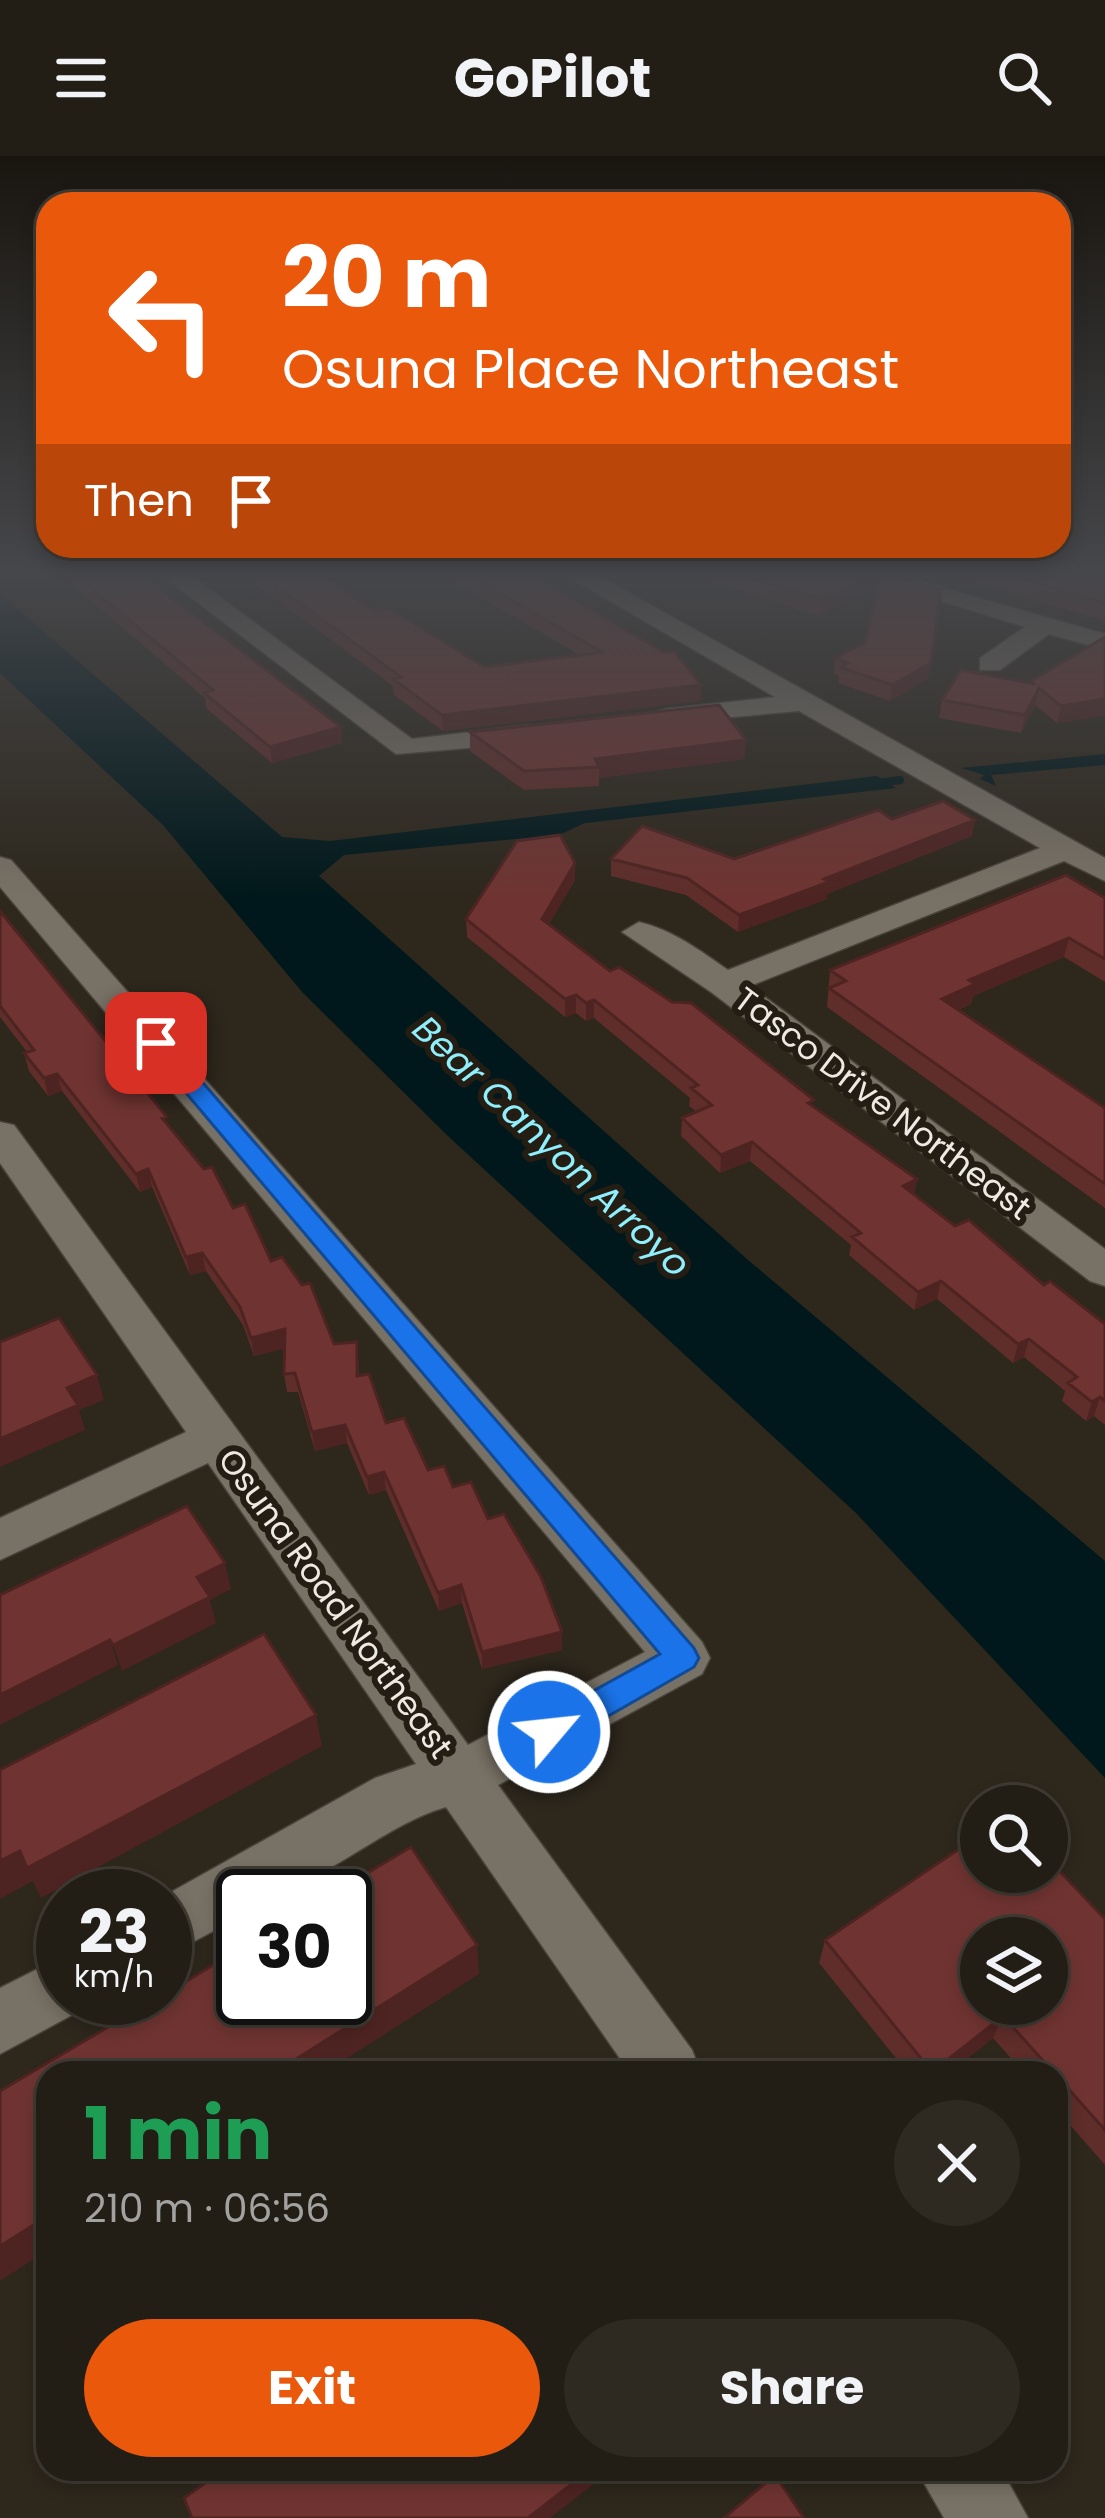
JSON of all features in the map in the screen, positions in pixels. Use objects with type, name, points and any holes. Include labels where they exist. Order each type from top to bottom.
[{"type":"street","points":[[314,679],[406,748],[564,730]]},
{"type":"street","points":[[764,679],[1105,871]]},
{"type":"street","points":[[632,722],[805,702]]},
{"type":"street","name":"Tasco Drive Northeast","points":[[724,984],[1066,849]]},
{"type":"street","points":[[0,867],[682,1658],[460,1777],[395,1796],[192,1913]]},
{"type":"street","points":[[638,932],[669,945],[724,984]]},
{"type":"street","name":"Tasco Drive Northeast","points":[[724,984],[1105,1271]]},
{"type":"street","name":"Osuna Road Northeast","points":[[0,1134],[661,2061]]},
{"type":"street","points":[[0,1540],[218,1438]]},
{"type":"street","points":[[0,2023],[36,2002]]},
{"type":"street","points":[[963,2481],[990,2518]]},
{"type":"water","name":"Bear Canyon Arroyo","points":[[7,679],[99,679],[282,837],[330,841],[877,776],[896,788],[585,823],[559,835],[344,855],[319,876],[748,1260],[1105,1561],[1105,1778],[856,1513],[449,1137],[303,993],[163,825]]},
{"type":"water","points":[[1105,754],[1105,765],[991,775],[996,786],[980,779],[984,775],[961,768]]},
{"type":"building","points":[[200,679],[278,679],[341,727],[270,747],[204,693],[213,690]]},
{"type":"building","points":[[393,679],[696,679],[701,685],[442,715]]},
{"type":"building","points":[[955,679],[1035,684],[1031,681],[1105,679],[1105,699],[1061,706],[1039,688],[1025,715],[942,700]]},
{"type":"building","points":[[719,705],[746,740],[595,759],[599,767],[524,771],[470,732]]},
{"type":"building","points":[[943,801],[975,820],[739,915],[687,878],[611,859],[642,826],[734,859],[878,810],[892,819]]},
{"type":"building","points":[[560,835],[575,863],[542,919],[610,971],[619,967],[672,1002],[691,1003],[814,1100],[808,1103],[917,1179],[903,1186],[955,1226],[969,1220],[1044,1285],[1050,1281],[1105,1324],[1105,1401],[1100,1397],[1092,1402],[1068,1383],[1077,1377],[1029,1339],[1018,1344],[941,1281],[918,1292],[852,1237],[861,1233],[752,1142],[721,1155],[682,1118],[712,1105],[691,1088],[698,1085],[594,1000],[586,1003],[576,995],[565,999],[466,919],[517,841]]},
{"type":"building","points":[[1066,875],[1105,898],[1105,959],[1069,938],[969,980],[975,984],[942,999],[1105,1108],[1105,1184],[829,988],[846,981],[830,970]]},
{"type":"building","points":[[0,911],[204,1169],[212,1167],[233,1208],[245,1204],[271,1261],[282,1257],[302,1285],[310,1283],[334,1344],[357,1342],[357,1376],[369,1374],[386,1423],[404,1418],[428,1470],[444,1466],[453,1487],[471,1482],[488,1519],[504,1514],[541,1577],[562,1632],[482,1652],[461,1585],[438,1593],[384,1472],[367,1477],[345,1425],[312,1432],[295,1373],[284,1374],[285,1329],[251,1338],[240,1307],[202,1253],[186,1257],[148,1169],[136,1174],[57,1074],[44,1078],[24,1053],[34,1050],[0,1006]]},
{"type":"building","points":[[59,1318],[97,1375],[67,1388],[78,1405],[0,1439],[0,1342]]},
{"type":"building","points":[[187,1506],[225,1563],[197,1577],[210,1597],[0,1695],[0,1595]]},
{"type":"building","points":[[264,1634],[316,1715],[27,1868],[20,1851],[0,1861],[0,1770]]},
{"type":"building","points":[[411,1847],[477,1945],[372,2011],[372,1870]]},
{"type":"building","points":[[960,1848],[960,1893],[1068,1893],[1068,1880],[1105,1919],[1105,2130],[1068,2088],[1068,2061],[1043,2061],[1011,2025],[1068,2025],[1068,1917],[960,1917],[960,2025],[992,2025],[946,2061],[923,2061],[825,1940]]},
{"type":"building","points":[[216,1963],[216,2025],[350,2025],[293,2061],[51,2061],[111,2025],[192,2025],[192,1978]]},
{"type":"building","points":[[36,2070],[36,2224],[0,2246],[0,2091]]},
{"type":"building","points":[[208,2481],[576,2481],[528,2518],[192,2518],[184,2498]]},
{"type":"building","points":[[768,2481],[779,2481],[804,2518],[724,2518]]},
{"type":"waterway","points":[[872,784],[900,780]]},
{"type":"route","points":[[156,1043],[682,1658],[549,1732]]}]
